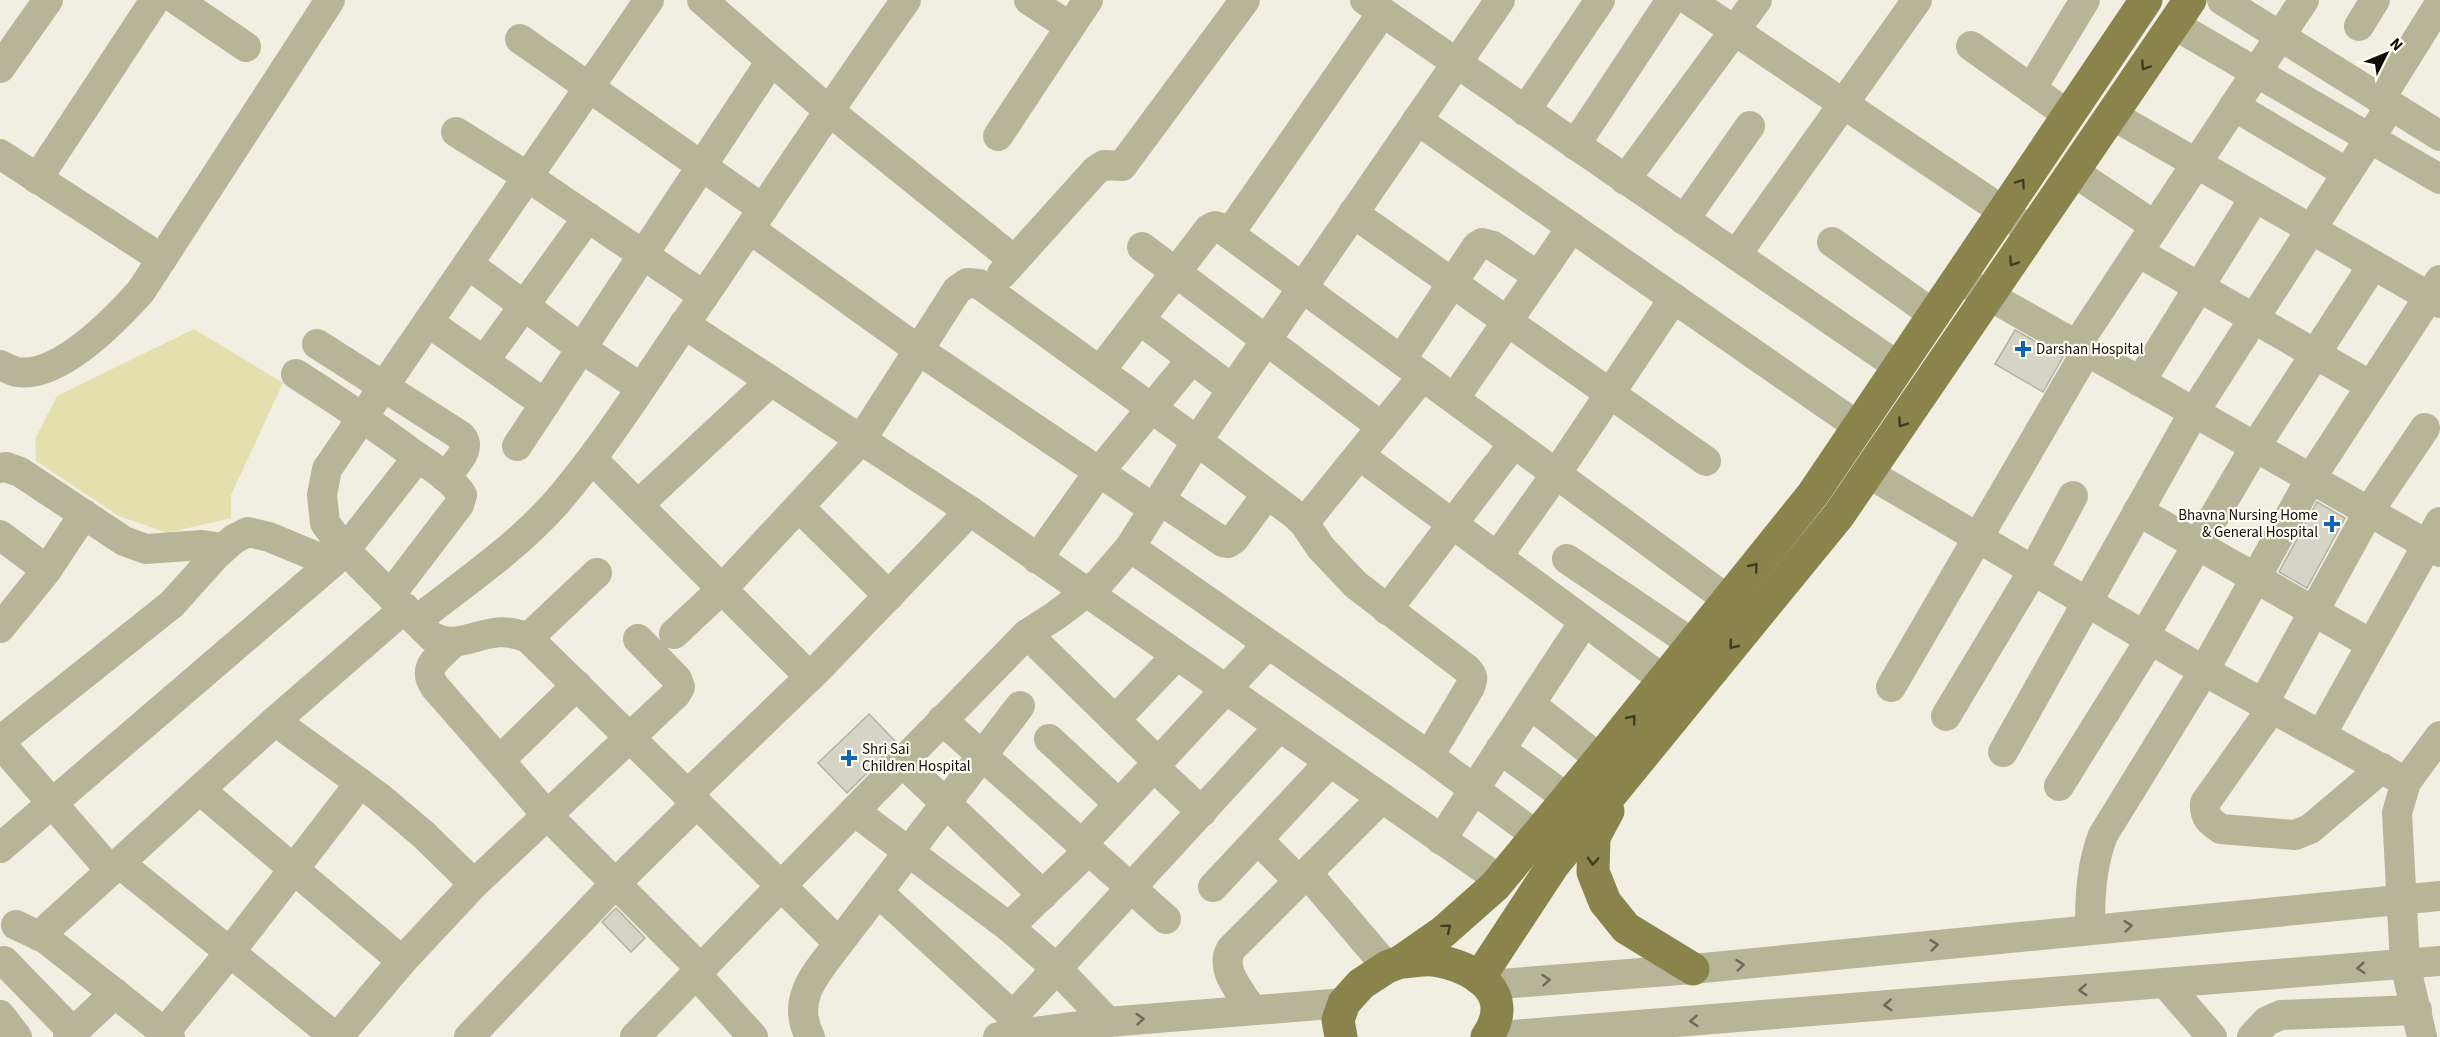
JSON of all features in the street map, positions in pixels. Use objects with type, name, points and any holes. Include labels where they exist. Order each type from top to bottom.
[{"type":"main road","points":[[1341,1037],[1338,1020],[1344,1003],[1361,984],[1443,932],[1500,880],[1568,799],[1813,494],[2146,0]]},
{"type":"main road","points":[[1483,981],[1554,864],[1839,514],[2182,12]]},
{"type":"main road","points":[[1630,770],[1594,837],[1593,872],[1605,902],[1626,928],[1693,969]]},
{"type":"main road","points":[[1394,965],[1432,960],[1465,969],[1483,981],[1498,1002],[1496,1024],[1487,1037]]},
{"type":"street","points":[[0,68],[48,0]]},
{"type":"street","points":[[37,179],[155,0]]},
{"type":"street","points":[[177,0],[246,47]]},
{"type":"street","points":[[0,365],[17,372],[35,371],[61,362],[86,345],[118,318],[141,291],[330,0]]},
{"type":"street","points":[[339,557],[325,523],[322,495],[327,469],[649,0]]},
{"type":"street","points":[[702,0],[828,110],[1014,260]]},
{"type":"street","points":[[18,923],[115,867],[404,607],[519,540],[554,504],[592,459],[757,219],[828,110],[906,0]]},
{"type":"street","points":[[1029,0],[1070,27]]},
{"type":"street","points":[[998,136],[1088,0]]},
{"type":"street","points":[[986,290],[1096,170],[1104,165],[1122,166],[1245,0]]},
{"type":"street","points":[[654,1031],[699,971],[1027,634],[1055,616],[1112,570],[1232,389],[1500,0]]},
{"type":"street","points":[[1525,111],[1600,0]]},
{"type":"street","points":[[1575,145],[1671,0]]},
{"type":"street","points":[[1689,0],[2003,211],[2032,233]]},
{"type":"street","points":[[1625,180],[1736,32],[1757,0]]},
{"type":"street","points":[[1736,255],[1917,0]]},
{"type":"street","points":[[2031,89],[2085,0]]},
{"type":"street","points":[[2222,0],[2440,136]]},
{"type":"street","points":[[1891,687],[1978,538],[2081,349],[2138,252],[2304,0]]},
{"type":"street","points":[[2359,26],[2375,0]]},
{"type":"street","points":[[2003,752],[2194,412],[2369,138],[2433,7]]},
{"type":"street","points":[[1229,234],[1387,8],[1456,64],[1899,367]]},
{"type":"street","points":[[2182,12],[2257,73],[2440,179]]},
{"type":"street","points":[[520,39],[701,165],[757,219],[920,351],[1099,472],[1228,543],[1234,539],[1267,494]]},
{"type":"street","points":[[1971,46],[2068,115]]},
{"type":"street","points":[[517,446],[771,61]]},
{"type":"street","points":[[2234,106],[2348,173]]},
{"type":"street","points":[[2090,930],[2091,881],[2095,857],[2103,835],[2204,671],[2311,478],[2436,293],[2373,265],[2112,115]]},
{"type":"street","points":[[1418,120],[1859,427]]},
{"type":"street","points":[[1684,220],[1750,126]]},
{"type":"street","points":[[456,132],[528,177],[704,296]]},
{"type":"street","points":[[3,162],[37,179],[162,259]]},
{"type":"street","points":[[2074,172],[2156,226]]},
{"type":"street","points":[[2140,382],[2255,197]]},
{"type":"street","points":[[1353,213],[1706,461]]},
{"type":"street","points":[[484,361],[588,217]]},
{"type":"street","points":[[1100,371],[1209,229],[1215,226],[1728,600]]},
{"type":"street","points":[[1454,399],[1572,227]]},
{"type":"street","points":[[1832,242],[1934,315]]},
{"type":"street","points":[[1304,523],[1382,427],[1452,283],[1477,246],[1482,243],[1493,246],[1538,276]]},
{"type":"street","points":[[1142,247],[1382,427]]},
{"type":"street","points":[[2138,252],[2371,386]]},
{"type":"street","points":[[468,264],[581,348],[641,388]]},
{"type":"street","points":[[2059,786],[2147,638],[2197,545],[2255,447],[2373,265]]},
{"type":"street","points":[[1958,278],[2369,511],[2436,539],[2371,644],[2321,735]]},
{"type":"street","points":[[674,634],[722,589],[861,440],[957,290],[968,283],[979,284],[1197,441],[1304,523],[1337,567],[1387,610],[1472,674],[1473,680],[1470,687],[1429,756]]},
{"type":"street","points":[[1497,557],[1556,474],[1674,298]]},
{"type":"street","points":[[1140,320],[1232,389]]},
{"type":"street","points":[[428,322],[545,404]]},
{"type":"street","points":[[684,324],[970,511],[1500,880]]},
{"type":"street","points":[[317,344],[466,441],[463,454],[445,477]]},
{"type":"street","points":[[1037,559],[1099,472],[1192,359]]},
{"type":"street","points":[[296,374],[363,417],[418,457],[456,485],[462,495],[459,505],[404,607]]},
{"type":"street","points":[[638,505],[771,381]]},
{"type":"street","points":[[2425,428],[2369,511],[2313,611],[2268,706],[2205,803],[2205,813],[2211,823],[2221,829],[2295,835],[2310,829],[2394,775],[2440,736]]},
{"type":"street","points":[[1387,610],[1514,443]]},
{"type":"street","points":[[1359,455],[1664,680]]},
{"type":"street","points":[[0,848],[339,557],[418,457]]},
{"type":"street","points":[[592,459],[810,677]]},
{"type":"street","points":[[0,468],[6,467],[20,472],[124,541],[146,549],[202,545],[224,548]]},
{"type":"street","points":[[1868,473],[2204,671],[2394,775]]},
{"type":"street","points":[[1946,716],[2033,571],[2073,496]]},
{"type":"street","points":[[799,507],[889,596]]},
{"type":"street","points":[[470,1037],[692,800],[970,511]]},
{"type":"street","points":[[2138,511],[2371,644]]},
{"type":"street","points":[[0,628],[47,570],[84,514]]},
{"type":"street","points":[[452,644],[431,636],[404,607],[339,557],[248,532],[234,539],[224,548],[172,604],[0,742],[51,804],[115,867],[230,952],[337,1037],[402,961],[474,884],[676,694],[680,687],[677,679],[638,639]]},
{"type":"street","points":[[1130,546],[1429,756],[1537,836]]},
{"type":"street","points":[[4,547],[47,570]]},
{"type":"street","points":[[1567,558],[1693,644]]},
{"type":"street","points":[[528,638],[597,573]]},
{"type":"street","points":[[1441,840],[1584,622]]},
{"type":"street","points":[[753,1037],[699,971],[547,815],[429,678],[433,663],[452,644],[490,632],[506,631],[528,638],[839,943]]},
{"type":"street","points":[[1027,634],[1115,720],[1202,812]]},
{"type":"street","points":[[1009,927],[1043,895],[1086,847],[1119,804],[1268,644]]},
{"type":"street","points":[[1115,720],[1176,656]]},
{"type":"street","points":[[500,760],[577,685]]},
{"type":"street","points":[[1530,704],[1600,759]]},
{"type":"street","points":[[810,1037],[801,1010],[808,988],[839,943],[1020,706]]},
{"type":"street","points":[[942,720],[1166,919]]},
{"type":"street","points":[[275,721],[379,797],[424,835],[474,884]]},
{"type":"street","points":[[1011,1029],[1057,969],[1279,727]]},
{"type":"street","points":[[1050,739],[1119,804]]},
{"type":"street","points":[[1500,749],[1568,799]]},
{"type":"street","points":[[902,762],[1043,895]]},
{"type":"street","points":[[1213,887],[1330,762]]},
{"type":"street","points":[[2252,1037],[2267,1021],[2281,1015],[2419,1023],[2405,964],[2394,775]]},
{"type":"street","points":[[18,923],[61,950],[166,1036],[360,783]]},
{"type":"street","points":[[200,790],[402,961]]},
{"type":"street","points":[[1252,1010],[1227,969],[1226,959],[1231,949],[1382,798]]},
{"type":"street","points":[[854,811],[1009,927],[1057,969],[1108,1022]]},
{"type":"street","points":[[1258,840],[1303,877],[1394,965]]},
{"type":"street","points":[[878,892],[1011,1029],[1344,1003]]},
{"type":"street","points":[[1483,981],[1693,969],[2440,896]]},
{"type":"street","points":[[18,923],[20,936],[2,964],[71,1034],[114,993]]},
{"type":"street","points":[[1487,1037],[2440,961]]},
{"type":"street","points":[[2166,984],[2212,1037]]},
{"type":"street","points":[[0,1015],[17,1037]]},
{"type":"shaded area","points":[[194,329],[283,383],[231,495],[231,518],[167,533],[119,516],[36,461],[35,439],[57,396]]},
{"type":"building","points":[[2015,330],[2063,357],[2043,392],[1995,364]]},
{"type":"building","points":[[2317,502],[2345,518],[2307,588],[2279,572]]},
{"type":"building","points":[[869,714],[897,743],[847,793],[818,763]]},
{"type":"building","points":[[616,908],[645,938],[631,952],[602,922]]},
{"type":"place","name":"Darshan Hospital","points":[[2023,349]]},
{"type":"place","name":"Bhavna Nursing Home & General Hospital","points":[[2332,524]]},
{"type":"place","name":"Shri Sai Children Hospital","points":[[849,758]]}]
